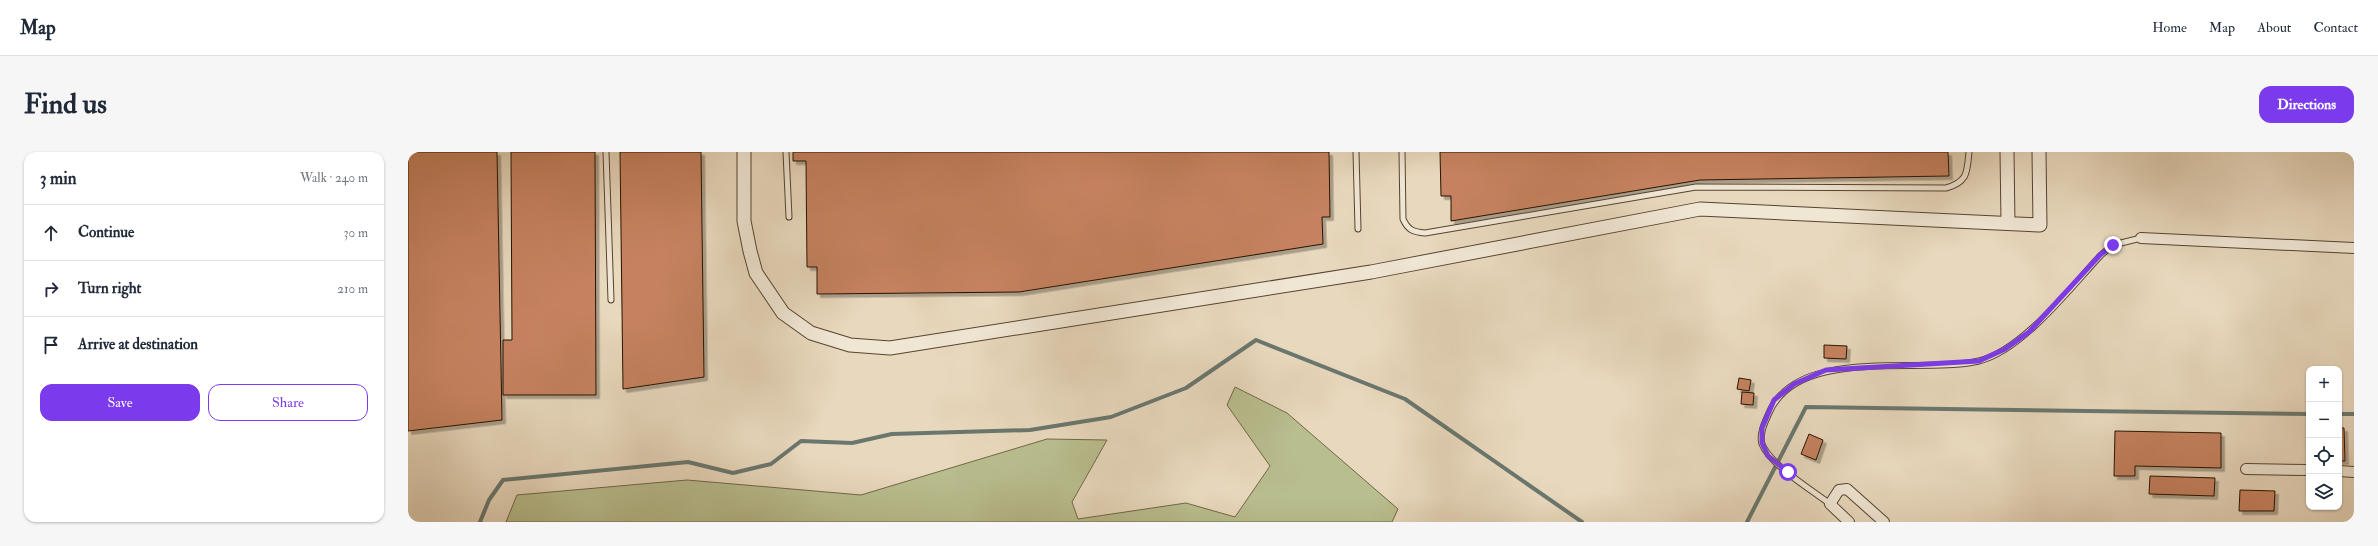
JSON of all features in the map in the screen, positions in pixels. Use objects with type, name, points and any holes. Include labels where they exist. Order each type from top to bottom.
[{"type":"street","points":[[744,152],[744,221],[750,251],[756,273],[783,313],[811,333],[850,346],[890,348],[1372,272],[1700,209],[2040,225],[2039,152]]},
{"type":"street","points":[[2007,152],[2008,223]]},
{"type":"street","points":[[2141,238],[2354,248]]},
{"type":"street","points":[[2246,469],[2306,470]]},
{"type":"street","points":[[2342,471],[2354,472]]},
{"type":"street","points":[[1849,522],[1830,504],[1840,490],[1847,488],[1884,522]]},
{"type":"lane","points":[[606,152],[610,300]]},
{"type":"lane","points":[[786,152],[789,216]]},
{"type":"lane","points":[[1356,152],[1358,229]]},
{"type":"lane","points":[[1402,152],[1403,219],[1407,228],[1415,232],[1425,233],[1696,187],[1946,188],[1962,181],[1967,173],[1969,152]]},
{"type":"lane","points":[[1830,504],[1768,456],[1762,443],[1762,428],[1774,400],[1794,384],[1826,370],[1979,361],[2005,349],[2029,332],[2113,245],[2141,238]]},
{"type":"green space","points":[[1235,387],[1287,413],[1398,509],[1392,522],[506,522],[517,495],[687,480],[861,495],[1047,439],[1107,440],[1072,502],[1078,519],[1186,503],[1235,517],[1270,466],[1227,405]]},
{"type":"building","points":[[408,152],[497,152],[502,420],[408,431]]},
{"type":"building","points":[[511,152],[595,152],[596,395],[503,395],[503,340],[512,340]]},
{"type":"building","points":[[620,152],[701,152],[704,377],[623,389]]},
{"type":"building","points":[[793,152],[1329,152],[1330,217],[1322,217],[1323,244],[1019,292],[817,294],[817,267],[807,267],[806,161],[793,161]]},
{"type":"building","points":[[1440,152],[1948,152],[1949,176],[1700,180],[1451,221],[1451,196],[1441,196]]},
{"type":"building","points":[[1824,345],[1847,346],[1846,359],[1824,358]]},
{"type":"building","points":[[1739,378],[1751,380],[1749,391],[1737,389]]},
{"type":"building","points":[[1742,392],[1754,393],[1753,405],[1741,404]]},
{"type":"building","points":[[2342,428],[2344,428],[2345,461],[2342,461]]},
{"type":"building","points":[[2115,431],[2221,433],[2221,468],[2135,466],[2135,476],[2114,476]]},
{"type":"building","points":[[1809,434],[1823,440],[1816,460],[1801,454]]},
{"type":"building","points":[[2150,476],[2215,478],[2214,496],[2149,494]]},
{"type":"building","points":[[2240,490],[2275,491],[2274,511],[2239,511]]},
{"type":"waterway","points":[[480,522],[489,500],[503,480],[688,462],[733,473],[771,464],[801,441],[852,443],[892,434],[1030,430],[1111,417],[1186,388],[1256,340],[1405,399],[1582,522]]},
{"type":"waterway","points":[[1747,522],[1806,407],[2306,414]]},
{"type":"waterway","points":[[2342,414],[2354,414]]},
{"type":"route","points":[[1788,472],[1768,456],[1762,443],[1762,428],[1774,400],[1794,384],[1826,370],[1949,364],[1979,361],[2005,349],[2029,332],[2100,255],[2113,245]]}]
